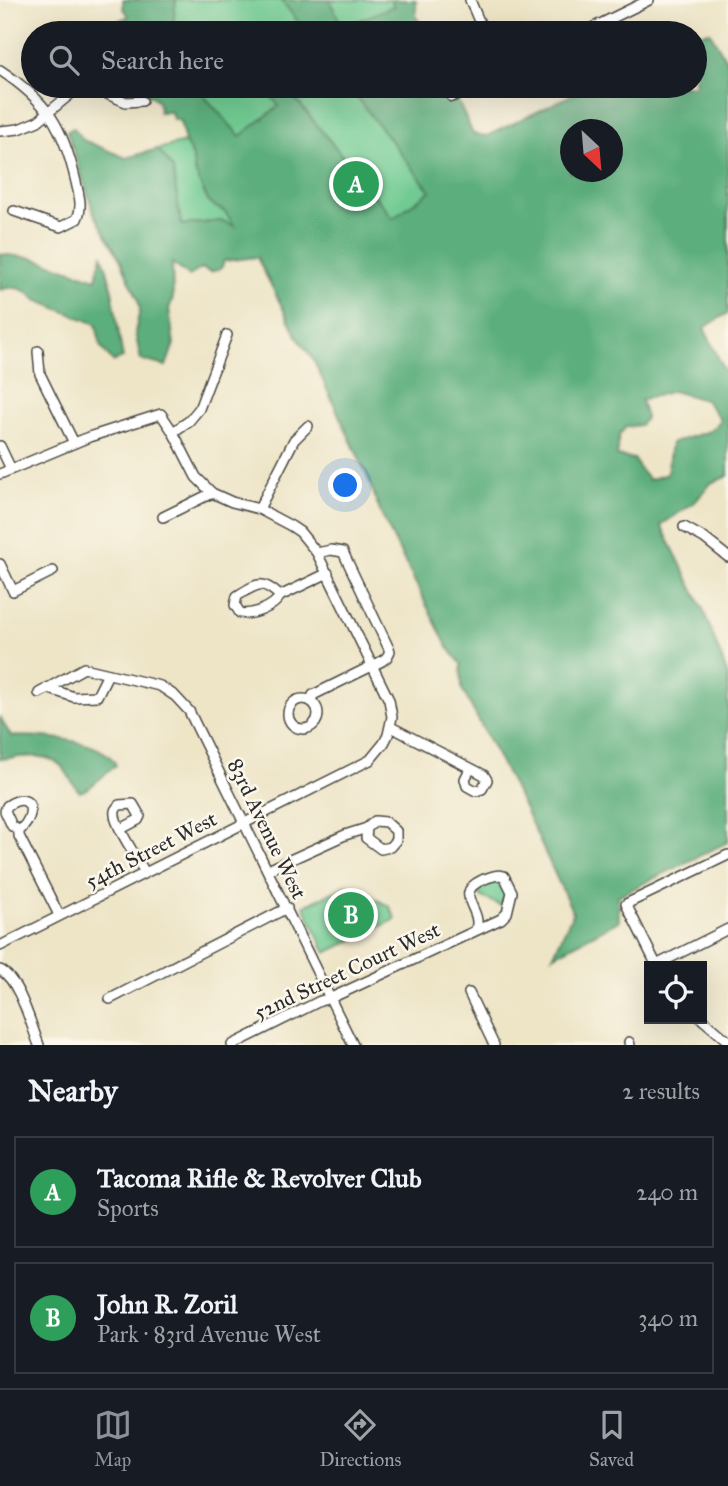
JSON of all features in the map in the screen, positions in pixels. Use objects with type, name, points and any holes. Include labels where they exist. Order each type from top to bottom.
[{"type":"street","points":[[470,0],[479,21]]},
{"type":"street","points":[[606,21],[649,0]]},
{"type":"street","points":[[0,70],[21,84]]},
{"type":"street","points":[[14,211],[61,227],[77,219],[81,208],[66,144],[49,113],[36,98]]},
{"type":"street","points":[[0,131],[26,127],[49,113],[66,98]]},
{"type":"street","points":[[116,98],[126,102],[142,101]]},
{"type":"street","points":[[173,432],[189,421],[199,409],[227,335]]},
{"type":"street","points":[[38,351],[40,374],[74,443]]},
{"type":"street","points":[[0,474],[74,443],[161,414],[196,477],[212,493],[259,509],[300,532],[317,554],[389,700],[391,727],[470,769]]},
{"type":"street","points":[[259,509],[294,440],[308,426]]},
{"type":"street","points":[[0,446],[11,469]]},
{"type":"street","points":[[163,517],[212,493]]},
{"type":"street","points":[[684,527],[704,537],[728,557]]},
{"type":"street","points":[[310,701],[313,695],[387,657],[390,651],[343,552],[331,550],[317,554]]},
{"type":"street","points":[[0,564],[13,591],[53,571]]},
{"type":"street","points":[[280,596],[268,585],[261,584],[237,596],[235,605],[240,613],[248,614],[328,573]]},
{"type":"street","name":"83rd Avenue West","points":[[108,674],[97,696],[74,697],[43,691],[84,668],[160,686],[183,703],[245,822],[353,1045]]},
{"type":"street","name":"54th Street West","points":[[0,946],[370,760],[386,740],[391,727]]},
{"type":"street","points":[[268,870],[345,835],[367,828]]},
{"type":"street","points":[[121,829],[144,872]]},
{"type":"street","points":[[19,831],[19,836],[59,915]]},
{"type":"street","points":[[654,961],[626,905],[728,855]]},
{"type":"street","name":"52nd Street Court West","points":[[232,1045],[320,1001],[500,919],[507,913],[512,889],[504,876],[495,875],[478,882],[469,891],[468,898],[478,920],[476,929]]},
{"type":"street","points":[[110,999],[287,908]]},
{"type":"street","points":[[667,961],[728,929]]},
{"type":"street","points":[[0,970],[3,970],[15,985],[39,1045]]},
{"type":"street","points":[[470,993],[494,1045]]},
{"type":"street","points":[[707,1023],[728,1041]]},
{"type":"green space","points":[[123,0],[176,0],[173,21],[118,21],[129,16],[123,8]]},
{"type":"green space","points":[[127,0],[403,0],[413,21],[137,21]]},
{"type":"green space","points":[[281,0],[329,0],[340,21],[298,21]]},
{"type":"green space","points":[[391,0],[416,0],[416,17],[419,21],[358,21],[394,6]]},
{"type":"green space","points":[[707,32],[710,32],[728,63],[728,313],[704,328],[728,378],[728,476],[711,483],[695,502],[661,525],[703,609],[728,676],[728,842],[618,896],[619,921],[553,956],[573,913],[524,807],[462,689],[461,664],[447,646],[381,514],[369,480],[314,361],[298,338],[257,257],[224,261],[221,269],[210,272],[202,268],[189,276],[172,263],[173,298],[169,309],[174,344],[166,366],[141,360],[135,332],[140,310],[138,299],[121,261],[94,213],[67,131],[74,128],[83,140],[126,158],[158,149],[173,169],[181,225],[222,221],[235,226],[225,212],[209,203],[194,170],[193,157],[185,142],[180,121],[173,119],[171,112],[159,112],[159,105],[154,98],[206,98],[240,136],[279,106],[273,98],[295,98],[393,218],[430,191],[357,98],[456,98],[473,134],[487,136],[565,98],[707,98]],"holes":[[[673,391],[705,400],[721,420],[710,431],[671,443],[667,474],[649,480],[634,459],[617,456],[619,436],[626,427],[640,425],[646,418],[641,400]]]},
{"type":"green space","points":[[176,98],[450,98],[514,229],[298,338]]},
{"type":"green space","points":[[185,142],[209,203],[225,212],[236,226],[222,221],[181,225],[173,170],[158,149]]},
{"type":"green space","points":[[0,254],[33,258],[96,279],[102,255],[113,293],[123,358],[113,362],[101,347],[96,324],[36,300],[20,289],[0,290]]},
{"type":"green space","points":[[0,718],[11,736],[52,738],[84,744],[109,756],[116,765],[89,788],[80,792],[64,769],[51,760],[43,757],[0,759]]},
{"type":"green space","points":[[500,879],[507,888],[502,906],[480,896],[478,890],[480,885]]},
{"type":"green space","points":[[348,885],[389,906],[396,919],[326,953],[304,906]]},
{"type":"place","name":"Tacoma Rifle & Revolver Club","points":[[356,184]]},
{"type":"place","name":"John R. Zoril","points":[[351,915]]}]
